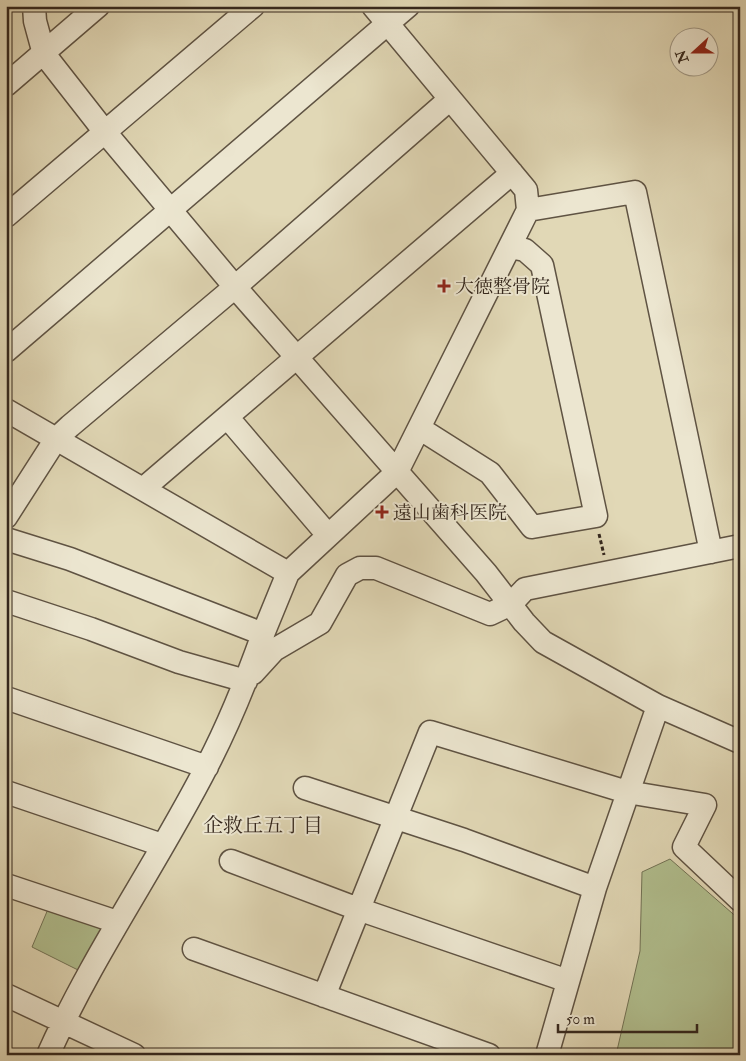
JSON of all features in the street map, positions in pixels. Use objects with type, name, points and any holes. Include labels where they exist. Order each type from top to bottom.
[{"type":"street","points":[[34,6],[34,21],[44,54],[105,132],[235,287],[543,642],[658,706],[740,742]]},
{"type":"street","points":[[6,85],[98,6]]},
{"type":"street","points":[[6,216],[254,6]]},
{"type":"street","points":[[48,1055],[64,1020],[117,922],[207,767],[246,681],[288,573],[327,534],[397,472],[528,210],[526,190],[373,6]]},
{"type":"street","points":[[6,351],[408,6]]},
{"type":"street","points":[[7,514],[56,439],[235,287],[450,100]]},
{"type":"street","points":[[144,488],[512,173]]},
{"type":"street","points":[[528,210],[635,192],[712,552]]},
{"type":"street","points":[[419,428],[490,473],[532,527],[596,516],[542,265],[525,250],[510,247]]},
{"type":"street","points":[[6,410],[144,488],[288,573]]},
{"type":"street","points":[[228,418],[327,534]]},
{"type":"street","points":[[6,539],[70,559],[263,634]]},
{"type":"street","points":[[246,681],[274,650],[320,622],[347,575],[360,568],[376,568],[490,614],[510,604],[525,589],[740,546]]},
{"type":"street","points":[[6,601],[91,629],[179,662],[246,681]]},
{"type":"street","points":[[6,698],[207,767]]},
{"type":"street","points":[[547,1055],[595,888],[658,706]]},
{"type":"street","points":[[324,996],[394,817],[430,732],[627,792],[706,805],[684,847],[740,900]]},
{"type":"street","points":[[305,788],[394,817],[595,888]]},
{"type":"street","points":[[6,792],[162,845]]},
{"type":"street","points":[[231,861],[358,909],[568,981]]},
{"type":"street","points":[[6,885],[117,922]]},
{"type":"street","points":[[194,950],[489,1055]]},
{"type":"street","points":[[6,995],[64,1020],[74,1027],[134,1055]]},
{"type":"path","points":[[596,516],[607,573]]},
{"type":"green space","points":[[670,859],[740,920],[740,1055],[616,1055],[640,951],[642,872]]},
{"type":"green space","points":[[51,902],[108,923],[84,973],[32,947]]},
{"type":"place","name":"大徳整骨院","points":[[444,286]]},
{"type":"place","name":"遠山歯科医院","points":[[382,512]]},
{"type":"district","name":"企救丘五丁目","points":[[263,825]]}]
